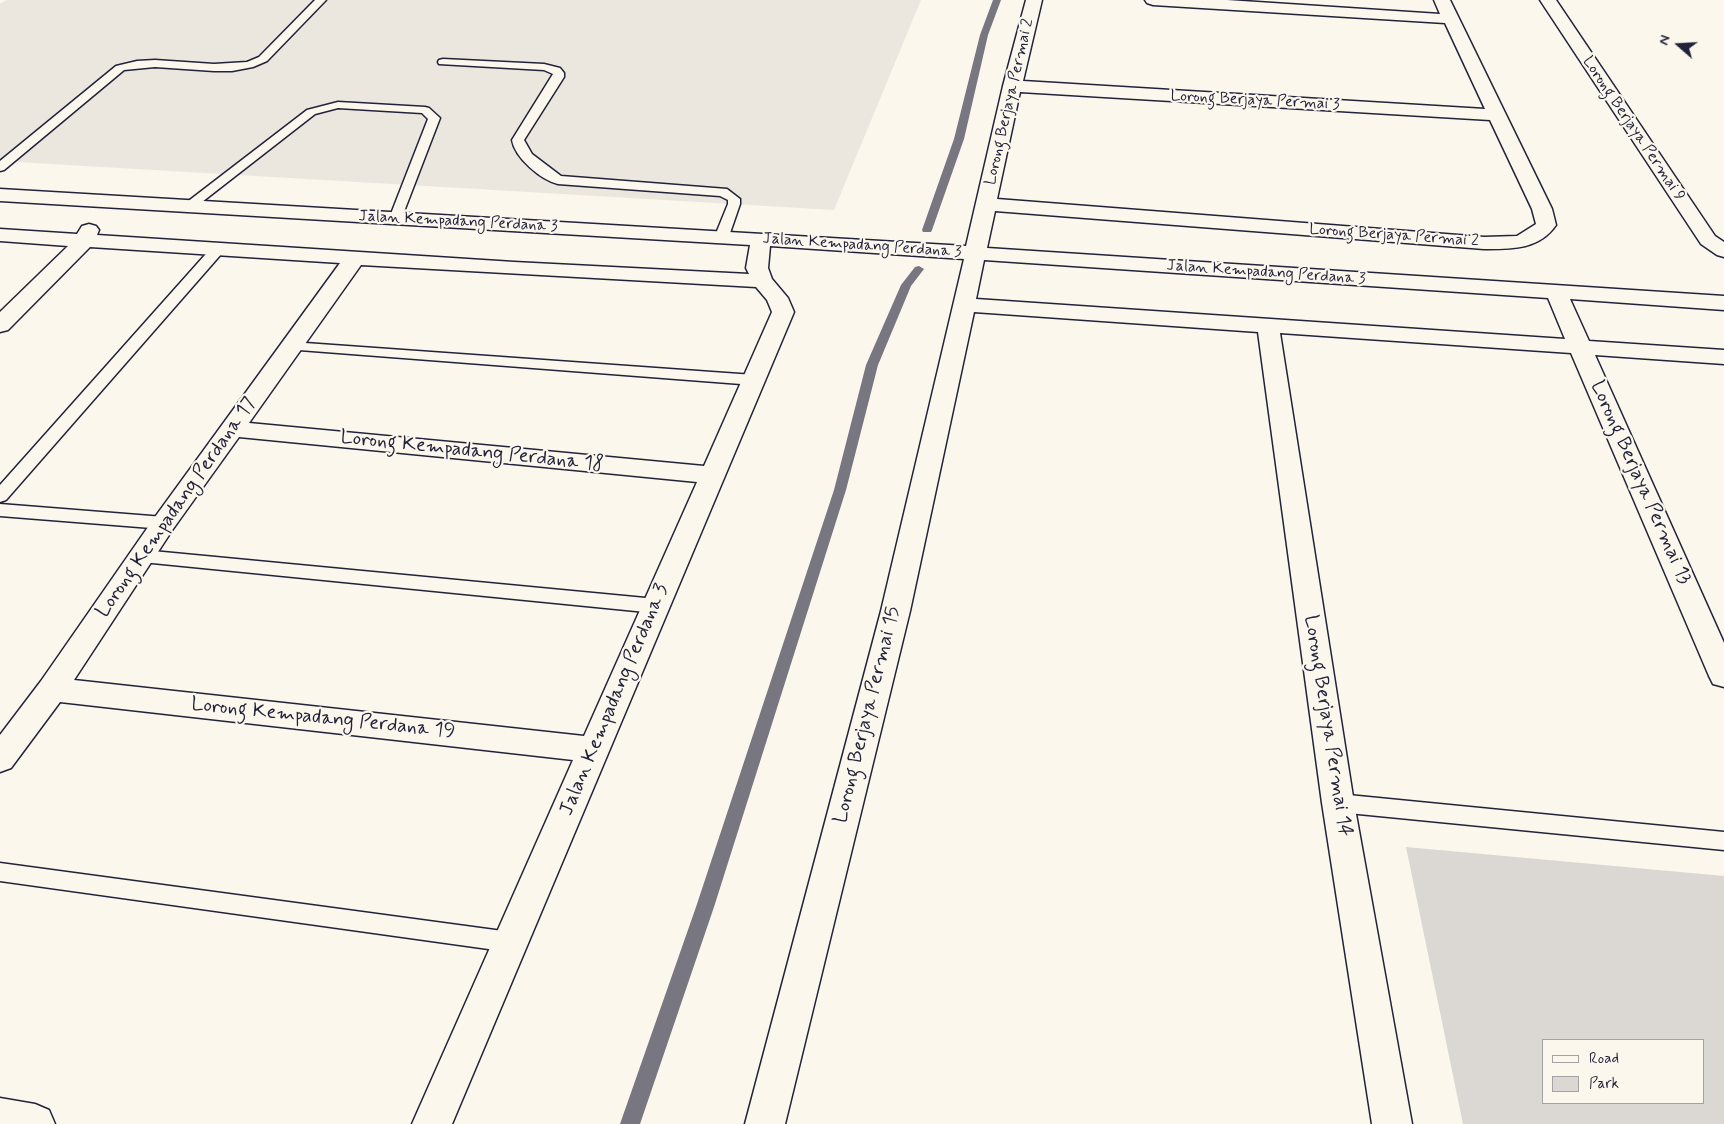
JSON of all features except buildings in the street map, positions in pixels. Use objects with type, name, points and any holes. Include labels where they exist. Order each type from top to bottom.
[{"type":"street","name":"Lorong Berjaya Permai 2","points":[[966,306],[1012,86],[1034,0]]},
{"type":"street","points":[[1153,0],[1451,19]]},
{"type":"street","name":"Lorong Berjaya Permai 2","points":[[987,204],[1484,243],[1518,243],[1537,236],[1546,225],[1542,209],[1442,0]]},
{"type":"street","name":"Lorong Berjaya Permai 9","points":[[1548,0],[1708,240],[1724,251]]},
{"type":"street","name":"Lorong Berjaya Permai 3","points":[[1012,86],[1497,115]]},
{"type":"street","name":"Jalan Kempadang Perdana 3","points":[[0,196],[722,236],[1724,303]]},
{"type":"street","points":[[0,325],[84,240],[94,220],[95,201]]},
{"type":"street","points":[[0,235],[355,258],[759,275],[761,239]]},
{"type":"street","name":"Lorong Kempadang Perdana 17","points":[[0,759],[52,689],[164,523],[355,258]]},
{"type":"street","name":"Jalan Kempadang Perdana 3","points":[[432,1124],[783,312],[777,298],[759,275]]},
{"type":"street","name":"Lorong Berjaya Permai 13","points":[[1556,292],[1724,676]]},
{"type":"street","points":[[966,306],[1724,357]]},
{"type":"street","name":"Lorong Berjaya Permai 15","points":[[766,1124],[913,540],[966,306]]},
{"type":"street","name":"Lorong Berjaya Permai 14","points":[[1268,326],[1338,804],[1392,1124]]},
{"type":"street","name":"Lorong Kempadang Perdana 18","points":[[232,429],[712,476]]},
{"type":"street","name":"Lorong Kempadang Perdana 19","points":[[52,689],[593,750]]},
{"type":"street","points":[[0,1118],[35,1124]]},
{"type":"lane","points":[[0,167],[120,68],[145,63],[234,67],[250,65],[263,59],[321,0]]},
{"type":"lane","points":[[443,62],[544,67],[556,70],[559,73],[558,77],[518,140],[519,148],[550,176],[558,180],[715,191],[730,195],[734,200],[734,204],[722,236]]},
{"type":"lane","points":[[188,206],[311,112],[338,105],[425,110],[434,118],[395,219]]},
{"type":"lane","points":[[0,496],[218,249]]},
{"type":"lane","points":[[291,346],[754,380]]},
{"type":"lane","points":[[0,510],[164,523]]},
{"type":"lane","points":[[142,556],[656,606]]},
{"type":"lane","points":[[1338,804],[1724,841]]},
{"type":"lane","points":[[0,872],[510,942]]},
{"type":"shaded area","points":[[6,0],[921,0],[834,210],[0,161],[0,4]]},
{"type":"green space","points":[[1406,847],[1724,876],[1724,1124],[1463,1124]]},
{"type":"waterway","points":[[927,230],[959,139],[984,35],[997,0]]},
{"type":"waterway","points":[[630,1124],[705,907],[840,490],[872,365],[906,285],[919,269]]}]
